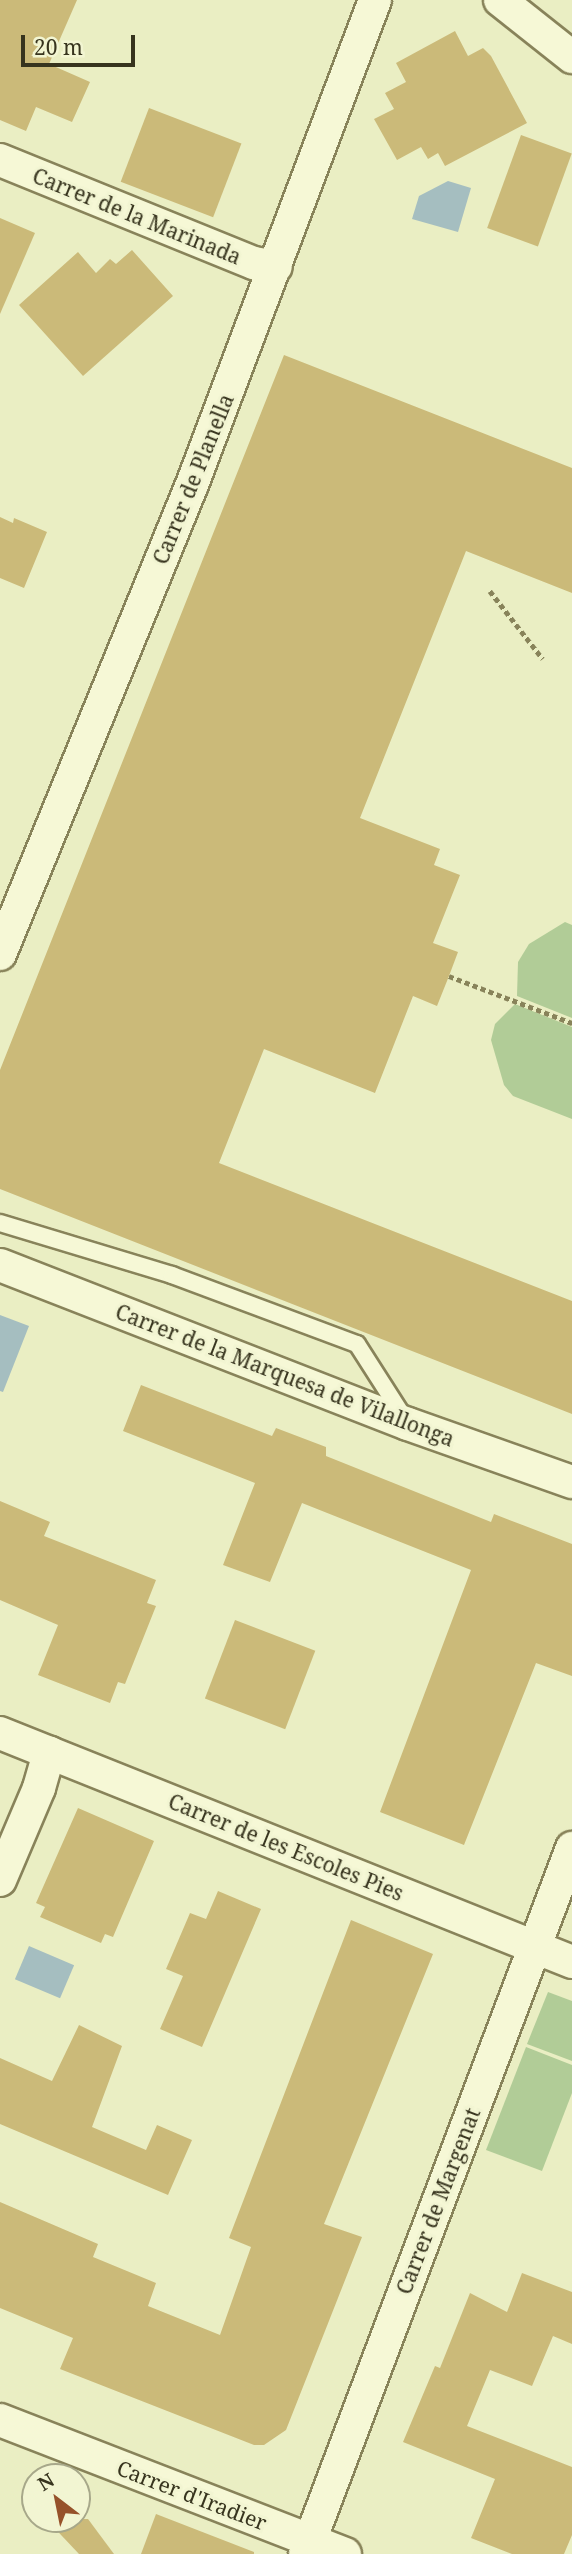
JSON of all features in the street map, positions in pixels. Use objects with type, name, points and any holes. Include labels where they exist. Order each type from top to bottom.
[{"type":"street","name":"Carrer de Planella","points":[[0,954],[193,482],[375,0]]},
{"type":"street","points":[[500,0],[572,57]]},
{"type":"street","name":"Carrer de la Marinada","points":[[0,160],[254,263],[276,267]]},
{"type":"street","name":"Carrer de la Marquesa de Vilallonga","points":[[0,1265],[408,1424],[572,1482]]},
{"type":"street","name":"Carrer de les Escoles Pies","points":[[0,1733],[572,1962]]},
{"type":"street","points":[[0,1880],[39,1788],[49,1752]]},
{"type":"street","name":"Carrer de Margenat","points":[[307,2547],[572,1848]]},
{"type":"street","name":"Carrer d'Iradier","points":[[0,2420],[307,2547],[345,2554]]},
{"type":"lane","points":[[0,1223],[172,1275],[357,1344],[408,1424]]},
{"type":"path","points":[[490,591],[543,659]]},
{"type":"path","points":[[449,976],[572,1023]]},
{"type":"green space","points":[[565,922],[572,925],[572,1018],[517,996],[518,962],[529,944]]},
{"type":"green space","points":[[515,1004],[572,1027],[572,1119],[513,1096],[504,1085],[491,1040],[495,1024]]},
{"type":"green space","points":[[548,1992],[572,2001],[572,2061],[527,2044]]},
{"type":"green space","points":[[526,2047],[572,2065],[572,2093],[542,2171],[486,2150]]},
{"type":"water","points":[[448,181],[471,188],[458,232],[412,219],[419,196]]},
{"type":"water","points":[[0,1315],[29,1326],[3,1392],[0,1391]]},
{"type":"water","points":[[29,1946],[74,1965],[60,1998],[15,1979]]},
{"type":"building","points":[[0,0],[77,0],[49,64],[90,82],[72,122],[36,107],[26,131],[0,120]]},
{"type":"building","points":[[455,31],[468,56],[483,48],[491,56],[527,123],[445,166],[438,153],[428,159],[421,147],[397,160],[374,119],[394,109],[385,93],[406,82],[396,63]]},
{"type":"building","points":[[149,108],[241,143],[213,217],[121,182]]},
{"type":"building","points":[[521,135],[572,153],[538,246],[487,228]]},
{"type":"building","points":[[0,218],[35,233],[0,314]]},
{"type":"building","points":[[132,250],[173,296],[83,376],[19,305],[78,252],[96,273],[110,259],[116,264]]},
{"type":"building","points":[[284,355],[572,468],[572,593],[466,551],[360,818],[440,849],[434,865],[460,875],[433,943],[458,952],[437,1006],[413,996],[375,1093],[264,1049],[219,1163],[572,1301],[572,1414],[0,1189],[0,1070]]},
{"type":"building","points":[[0,517],[13,523],[14,518],[47,532],[24,588],[0,578]]},
{"type":"building","points":[[141,1385],[272,1436],[276,1428],[326,1447],[326,1456],[491,1522],[494,1514],[572,1544],[572,1676],[536,1663],[464,1845],[380,1812],[471,1570],[302,1503],[270,1582],[223,1565],[255,1483],[123,1431]]},
{"type":"building","points":[[0,1501],[50,1522],[44,1536],[156,1580],[147,1603],[156,1606],[125,1684],[118,1682],[110,1703],[38,1675],[58,1625],[0,1600]]},
{"type":"building","points":[[235,1620],[315,1651],[285,1729],[205,1698]]},
{"type":"building","points":[[78,1808],[154,1841],[113,1937],[105,1934],[101,1943],[40,1917],[45,1907],[36,1903]]},
{"type":"building","points":[[218,1891],[261,1909],[202,2047],[160,2029],[183,1976],[166,1969],[190,1913],[206,1919]]},
{"type":"building","points":[[351,1920],[433,1954],[324,2224],[362,2237],[286,2430],[264,2445],[254,2445],[60,2369],[73,2338],[0,2308],[0,2202],[98,2244],[93,2257],[156,2283],[148,2306],[220,2335],[251,2247],[229,2238]]},
{"type":"building","points":[[79,2025],[122,2046],[92,2127],[146,2150],[157,2125],[192,2140],[168,2195],[0,2124],[0,2058],[52,2081]]},
{"type":"building","points":[[522,2273],[572,2292],[572,2344],[553,2336],[532,2386],[490,2370],[467,2426],[572,2467],[572,2535],[564,2554],[512,2554],[471,2538],[495,2479],[403,2442],[435,2366],[440,2368],[470,2293],[507,2312]]},
{"type":"building","points":[[156,2514],[254,2552],[254,2554],[141,2554]]},
{"type":"building","points":[[91,2523],[114,2554],[79,2554],[59,2533],[91,2533]]}]
